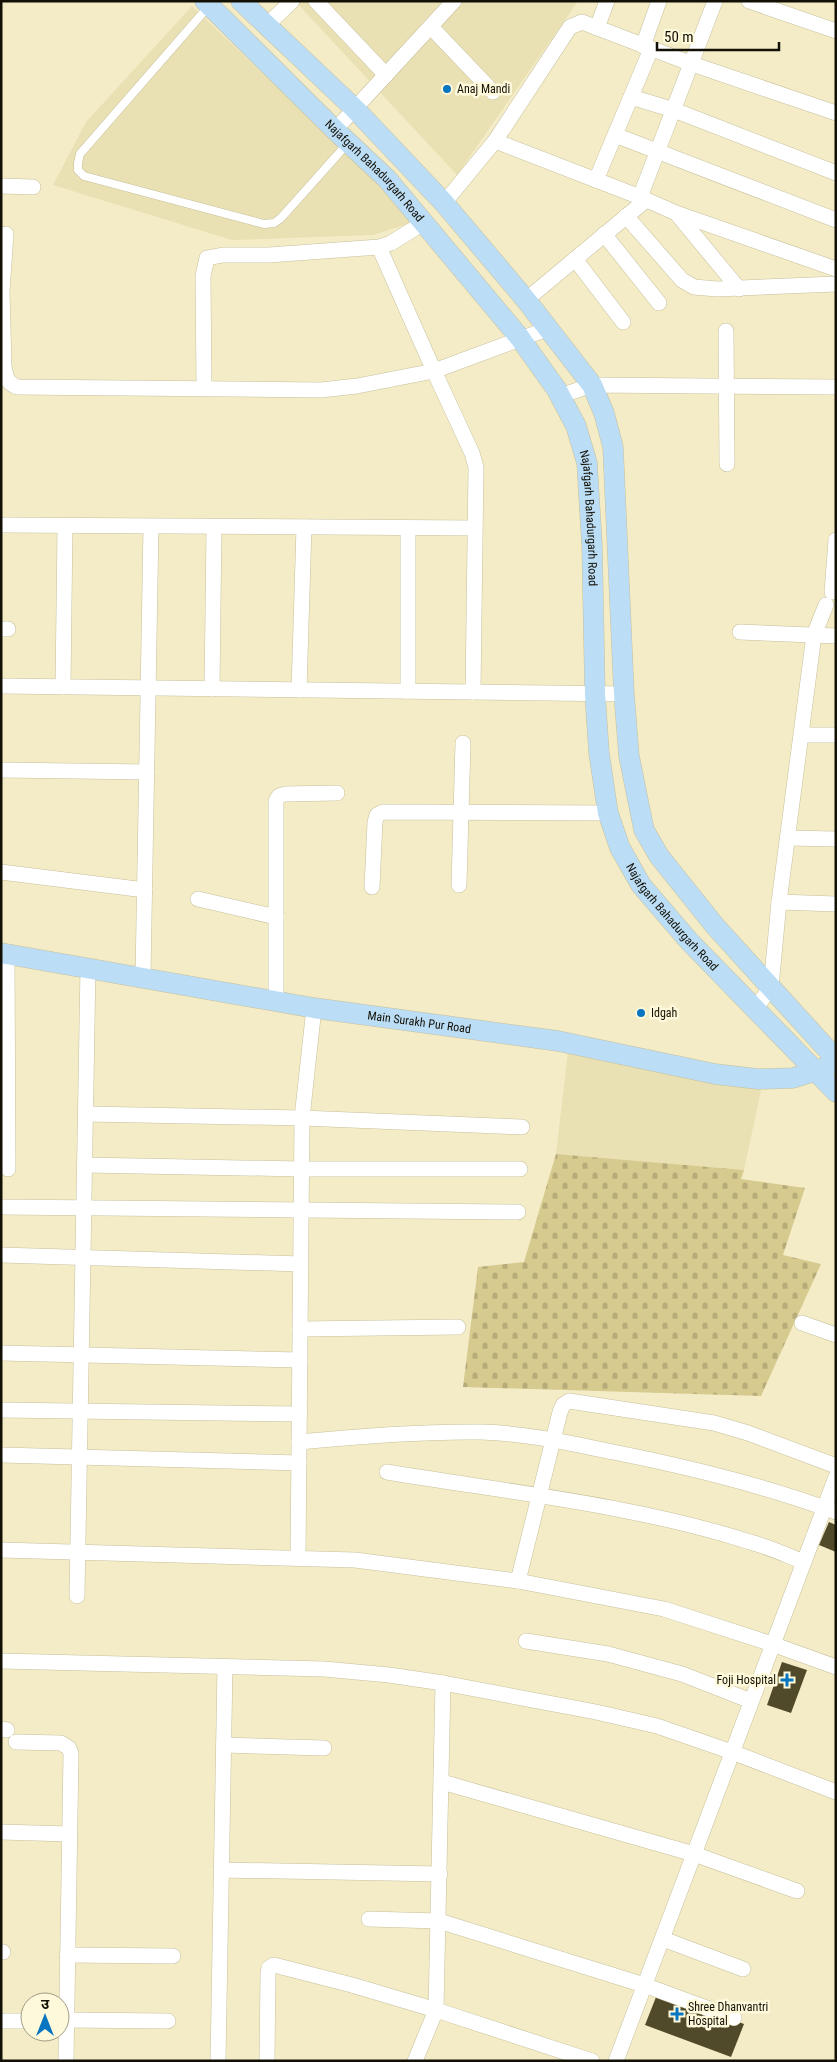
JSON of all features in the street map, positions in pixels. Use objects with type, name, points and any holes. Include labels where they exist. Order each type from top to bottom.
[{"type":"main road","name":"Najafgarh Bahadurgarh Road","points":[[241,1],[355,109],[444,203],[526,300],[592,385],[604,413],[612,447],[624,694],[629,756],[644,830],[659,856],[715,926],[836,1059]]},
{"type":"main road","name":"Najafgarh Bahadurgarh Road","points":[[207,4],[342,137],[387,178],[520,338],[560,396],[576,426],[587,463],[592,545],[595,694],[599,753],[608,813],[620,848],[641,885],[689,941],[836,1092]]},
{"type":"main road","name":"Main Surakh Pur Road","points":[[4,953],[143,976],[314,1008],[558,1040],[714,1074],[758,1079],[793,1078],[836,1064]]},
{"type":"street","points":[[266,26],[292,1]]},
{"type":"street","points":[[316,1],[386,75]]},
{"type":"street","points":[[342,137],[355,109],[454,1]]},
{"type":"street","points":[[597,28],[607,1]]},
{"type":"street","points":[[596,180],[631,97],[647,48],[659,1]]},
{"type":"street","points":[[526,300],[626,216],[643,198],[715,1]]},
{"type":"street","points":[[749,1],[836,31]]},
{"type":"street","points":[[444,203],[495,141],[570,27],[582,22],[647,48],[836,113]]},
{"type":"street","points":[[431,27],[493,92]]},
{"type":"street","points":[[631,97],[674,110],[836,173]]},
{"type":"street","points":[[615,134],[836,220]]},
{"type":"street","points":[[495,141],[643,198],[676,213],[836,269]]},
{"type":"street","points":[[1,186],[34,187]]},
{"type":"street","points":[[676,213],[739,289]]},
{"type":"street","points":[[626,216],[682,280],[694,287],[739,289],[836,284]]},
{"type":"street","points":[[204,388],[203,276],[207,258],[223,255],[269,255],[379,247],[391,243],[425,222]]},
{"type":"street","points":[[6,234],[2,292],[4,366],[6,378],[12,385],[18,387],[321,390],[357,386],[434,371],[547,329]]},
{"type":"street","points":[[604,234],[660,303]]},
{"type":"street","points":[[379,247],[472,453],[476,467],[473,692]]},
{"type":"street","points":[[575,259],[623,322]]},
{"type":"street","points":[[726,331],[727,464]]},
{"type":"street","points":[[560,396],[592,385],[836,387]]},
{"type":"street","points":[[1,525],[474,528]]},
{"type":"street","points":[[63,687],[65,526]]},
{"type":"street","points":[[143,976],[151,527]]},
{"type":"street","points":[[212,689],[214,527]]},
{"type":"street","points":[[299,690],[304,527]]},
{"type":"street","points":[[408,528],[408,691]]},
{"type":"street","points":[[755,1009],[771,987],[779,902],[814,636],[829,598],[836,540]]},
{"type":"street","points":[[740,632],[836,636]]},
{"type":"street","points":[[1,686],[624,694]]},
{"type":"street","points":[[802,735],[836,735]]},
{"type":"street","points":[[459,885],[464,743]]},
{"type":"street","points":[[1,770],[147,772]]},
{"type":"street","points":[[276,1000],[276,801],[279,796],[285,794],[337,793]]},
{"type":"street","points":[[372,887],[377,815],[383,812],[608,813]]},
{"type":"street","points":[[788,838],[836,839]]},
{"type":"street","points":[[1,872],[145,890]]},
{"type":"street","points":[[198,899],[276,917]]},
{"type":"street","points":[[779,902],[836,904]]},
{"type":"street","points":[[4,953],[8,1169]]},
{"type":"street","points":[[77,1596],[88,968]]},
{"type":"street","points":[[298,1557],[302,1118],[314,1008]]},
{"type":"street","points":[[86,1114],[302,1118],[522,1127]]},
{"type":"street","points":[[85,1165],[302,1169],[520,1169]]},
{"type":"street","points":[[1,1207],[518,1212]]},
{"type":"street","points":[[1,1255],[301,1264]]},
{"type":"street","points":[[802,1323],[836,1335]]},
{"type":"street","points":[[300,1329],[458,1327]]},
{"type":"street","points":[[1,1353],[300,1360]]},
{"type":"street","points":[[518,1581],[560,1412],[563,1405],[569,1401],[714,1423],[748,1433],[836,1466]]},
{"type":"street","points":[[1,1410],[300,1414]]},
{"type":"street","points":[[299,1442],[356,1436],[482,1432],[519,1435],[688,1467],[751,1484],[830,1510]]},
{"type":"street","points":[[1,1455],[299,1463]]},
{"type":"street","points":[[387,1472],[539,1496],[673,1521],[750,1542],[804,1562]]},
{"type":"street","points":[[616,2061],[772,1644],[804,1562],[830,1510],[836,1477]]},
{"type":"street","points":[[1,1550],[298,1557],[374,1562],[518,1581],[664,1609],[836,1667]]},
{"type":"street","points":[[526,1641],[608,1654],[682,1674],[752,1701]]},
{"type":"street","points":[[1,1661],[290,1667],[349,1671],[443,1683],[637,1721],[732,1752],[836,1792]]},
{"type":"street","points":[[223,2060],[221,1870],[225,1667]]},
{"type":"street","points":[[415,2061],[436,2010],[443,1683]]},
{"type":"street","points":[[16,1742],[60,1743],[69,1748],[71,1754],[66,1992]]},
{"type":"street","points":[[224,1745],[324,1748]]},
{"type":"street","points":[[442,1782],[694,1854],[797,1891]]},
{"type":"street","points":[[1,1832],[69,1834]]},
{"type":"street","points":[[221,1870],[440,1874]]},
{"type":"street","points":[[369,1919],[439,1921],[644,1985],[734,2018]]},
{"type":"street","points":[[663,1939],[743,1969]]},
{"type":"street","points":[[67,1956],[173,1956]]},
{"type":"street","points":[[267,2061],[268,1973],[274,1965],[352,1985],[436,2010],[592,2061]]},
{"type":"street","points":[[70,2020],[168,2021]]},
{"type":"street","points":[[1,2021],[20,2021]]},
{"type":"street","points":[[66,2042],[66,2060]]},
{"type":"lane","points":[[207,4],[80,154],[78,170],[84,176],[264,224],[281,218],[342,137]]},
{"type":"shaded area","name":"Anaj Mandi","points":[[295,1],[578,1],[457,175]]},
{"type":"shaded area","points":[[192,6],[417,221],[373,235],[232,240],[53,185],[86,122]]},
{"type":"shaded area","points":[[568,1052],[762,1085],[744,1170],[556,1154]]},
{"type":"green space","points":[[556,1154],[744,1170],[741,1179],[805,1188],[783,1255],[821,1264],[761,1396],[463,1387],[478,1267],[524,1262]]},
{"type":"building","points":[[829,1522],[836,1525],[836,1552],[819,1545]]},
{"type":"building","points":[[782,1662],[807,1670],[791,1713],[767,1705]]},
{"type":"building","points":[[658,1992],[744,2024],[731,2057],[645,2025]]},
{"type":"place","name":"Anaj Mandi","points":[[447,89]]},
{"type":"place","name":"Idgah","points":[[641,1013]]},
{"type":"place","name":"Foji Hospital","points":[[787,1680]]},
{"type":"place","name":"Shree Dhanvantri Hospital","points":[[677,2014]]}]
